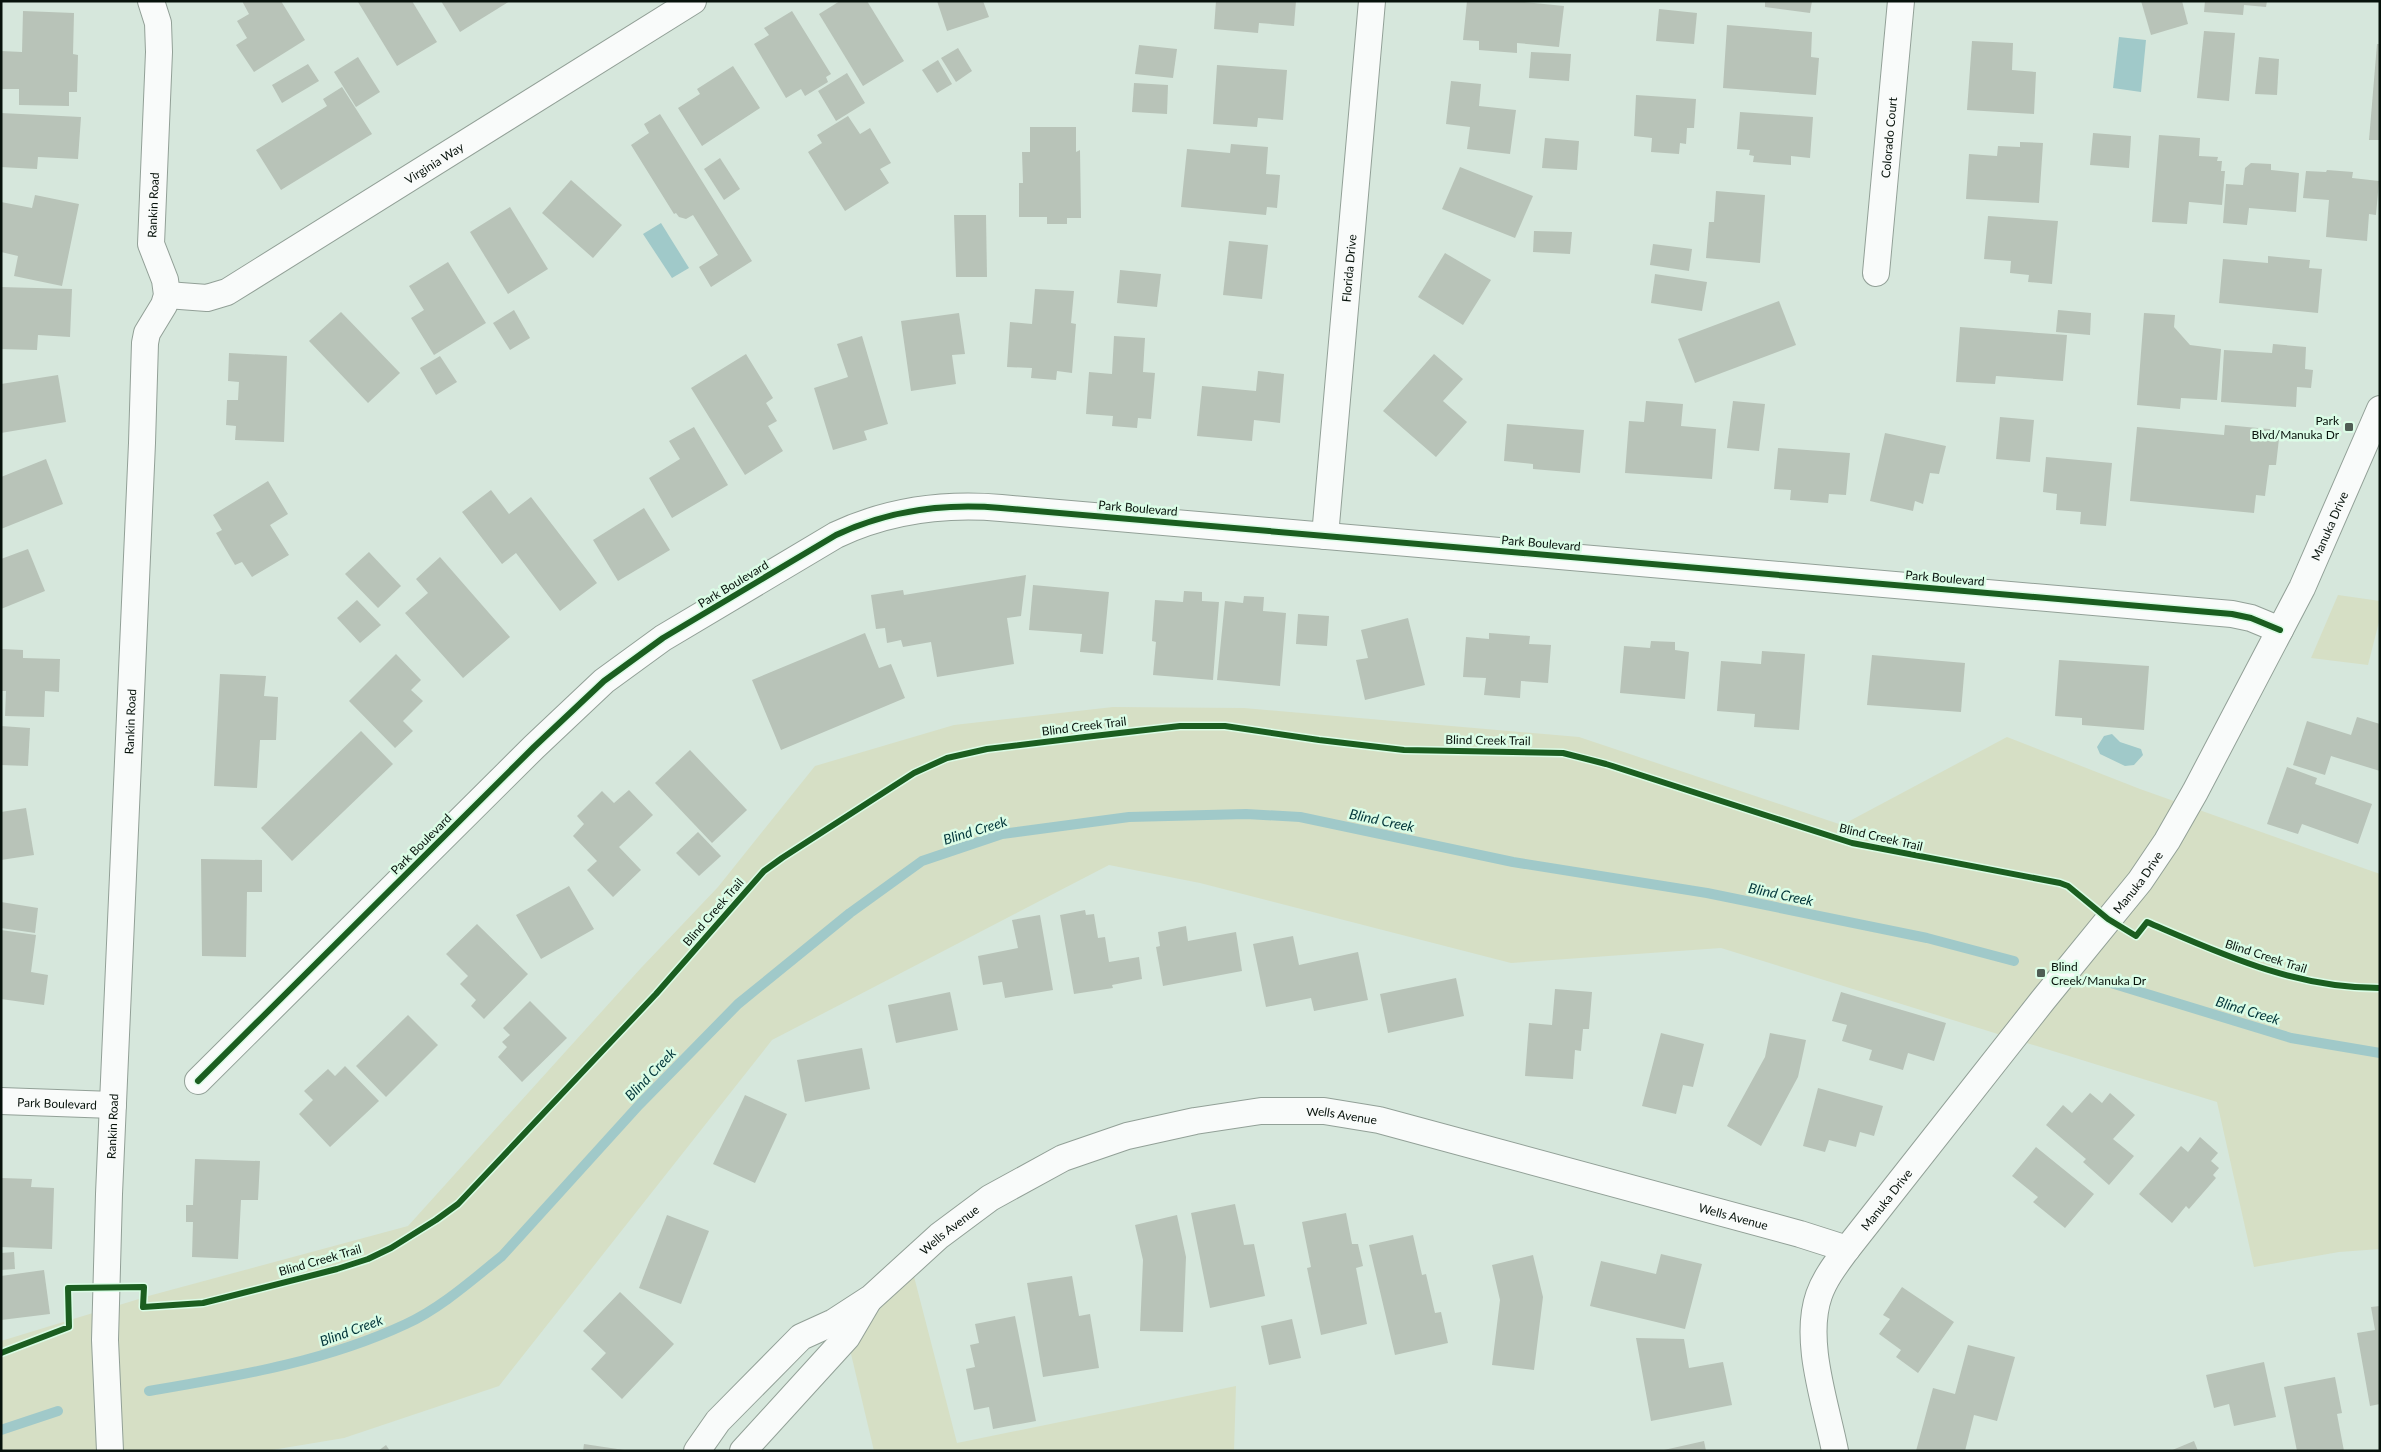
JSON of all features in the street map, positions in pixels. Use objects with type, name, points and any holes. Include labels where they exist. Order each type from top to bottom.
[{"type":"street","name":"Rankin Road","points":[[110,1449],[105,1340],[113,1105],[142,452],[144,350],[147,333],[164,305],[166,295],[165,280],[151,244],[159,52],[158,23],[152,1]]},
{"type":"street","name":"Virginia Way","points":[[166,295],[207,298],[227,292],[693,1]]},
{"type":"street","name":"Florida Drive","points":[[1324,536],[1372,1]]},
{"type":"street","name":"Colorado Court","points":[[1876,273],[1901,1]]},
{"type":"street","name":"Manuka Drive","points":[[1835,1451],[1818,1368],[1813,1327],[1817,1304],[1824,1285],[1847,1249],[2042,1000],[2140,881],[2168,841],[2280,630],[2351,478],[2380,409]]},
{"type":"street","name":"Park Boulevard","points":[[198,1081],[604,681],[664,638],[836,535],[861,523],[891,514],[922,508],[966,506],[2232,614],[2251,618],[2280,630]]},
{"type":"street","name":"Park Boulevard","points":[[1,1101],[113,1105]]},
{"type":"street","name":"Wells Avenue","points":[[697,1451],[718,1421],[801,1337],[834,1322],[870,1298],[939,1236],[990,1198],[1063,1158],[1127,1136],[1195,1121],[1261,1111],[1324,1111],[1379,1120],[1753,1221],[1847,1249]]},
{"type":"street","name":"Wells Avenue","points":[[742,1451],[848,1337],[870,1298]]},
{"type":"green space","points":[[2338,595],[2380,601],[2380,618],[2368,665],[2311,658]]},
{"type":"green space","points":[[1113,707],[1244,708],[1579,737],[1842,825],[2007,737],[2140,789],[2380,874],[2380,1249],[2339,1252],[2254,1267],[2217,1102],[1721,948],[1511,963],[1200,883],[1109,865],[772,1040],[499,1386],[344,1438],[266,1451],[1,1451],[1,1341],[152,1295],[408,1226],[641,968],[718,887],[815,766],[954,725]]},
{"type":"green space","points":[[910,1261],[957,1443],[1236,1386],[1234,1451],[874,1451],[847,1337]]},
{"type":"water","points":[[2119,37],[2146,40],[2141,92],[2113,88]]},
{"type":"water","points":[[661,223],[689,268],[672,278],[643,234]]},
{"type":"water","points":[[2112,734],[2120,742],[2141,749],[2143,755],[2134,765],[2125,766],[2100,754],[2097,747],[2104,736]]},
{"type":"building","points":[[242,1],[281,1],[305,40],[254,72],[236,45],[247,38],[237,21],[249,14]]},
{"type":"building","points":[[412,1],[437,42],[397,66],[358,2]]},
{"type":"building","points":[[441,1],[510,1],[460,32]]},
{"type":"building","points":[[840,1],[867,1],[904,61],[863,86],[819,14]]},
{"type":"building","points":[[937,1],[983,1],[989,17],[947,31]]},
{"type":"building","points":[[1216,1],[1296,1],[1294,26],[1259,23],[1258,33],[1214,29]]},
{"type":"building","points":[[1467,1],[1515,1],[1564,6],[1559,47],[1517,43],[1517,53],[1479,50],[1479,41],[1463,40]]},
{"type":"building","points":[[1765,1],[1812,1],[1810,13],[1765,7]]},
{"type":"building","points":[[2141,1],[2182,1],[2188,24],[2151,35]]},
{"type":"building","points":[[2205,1],[2267,1],[2266,7],[2244,5],[2243,15],[2204,12]]},
{"type":"building","points":[[1659,9],[1697,13],[1694,44],[1656,41]]},
{"type":"building","points":[[23,11],[74,13],[73,54],[78,55],[77,92],[69,92],[69,106],[19,105],[19,89],[1,89],[1,51],[22,52]]},
{"type":"building","points":[[792,11],[831,74],[826,77],[828,82],[805,96],[801,89],[786,98],[754,44],[769,35],[764,28]]},
{"type":"building","points":[[1727,25],[1812,32],[1811,57],[1819,58],[1816,95],[1723,88]]},
{"type":"building","points":[[2204,31],[2235,33],[2229,101],[2197,98]]},
{"type":"building","points":[[1972,41],[2013,43],[2012,70],[2036,72],[2034,114],[1967,110]]},
{"type":"building","points":[[2377,44],[2380,44],[2380,140],[2369,140]]},
{"type":"building","points":[[1139,45],[1177,49],[1173,78],[1135,74]]},
{"type":"building","points":[[958,48],[972,71],[956,82],[941,58]]},
{"type":"building","points":[[1531,52],[1571,54],[1569,81],[1529,78]]},
{"type":"building","points":[[358,57],[380,92],[356,107],[334,72]]},
{"type":"building","points":[[2259,57],[2279,59],[2277,95],[2255,94]]},
{"type":"building","points":[[938,60],[952,84],[937,93],[922,70]]},
{"type":"building","points":[[308,64],[319,81],[282,103],[272,85]]},
{"type":"building","points":[[1217,65],[1287,70],[1283,120],[1258,118],[1257,127],[1213,124]]},
{"type":"building","points":[[733,66],[760,108],[702,146],[678,108],[700,94],[697,89]]},
{"type":"building","points":[[847,73],[865,103],[836,121],[818,91]]},
{"type":"building","points":[[1451,81],[1481,84],[1479,106],[1516,110],[1510,154],[1467,149],[1470,127],[1446,124]]},
{"type":"building","points":[[1134,83],[1168,85],[1167,114],[1132,112]]},
{"type":"building","points":[[342,87],[372,134],[281,190],[256,150],[327,106],[323,99]]},
{"type":"building","points":[[1636,95],[1696,99],[1694,128],[1687,128],[1686,144],[1680,143],[1679,154],[1651,152],[1652,138],[1634,136]]},
{"type":"building","points":[[1740,112],[1813,117],[1810,158],[1791,156],[1791,165],[1753,162],[1754,156],[1749,155],[1750,150],[1737,149]]},
{"type":"building","points":[[1,113],[81,117],[78,159],[38,157],[37,169],[1,167]]},
{"type":"building","points":[[660,114],[752,261],[711,287],[699,267],[718,255],[693,215],[686,219],[679,217],[676,213],[674,214],[631,145],[649,133],[644,124]]},
{"type":"building","points":[[848,116],[860,134],[870,128],[891,163],[880,169],[889,183],[845,211],[808,152],[822,143],[817,135]]},
{"type":"building","points":[[1030,127],[1076,127],[1076,152],[1080,150],[1081,218],[1067,218],[1067,224],[1047,224],[1047,217],[1019,217],[1019,183],[1023,183],[1022,152],[1030,152]]},
{"type":"building","points":[[2093,133],[2131,136],[2129,168],[2090,165]]},
{"type":"building","points":[[2159,135],[2200,138],[2199,156],[2218,157],[2217,161],[2222,161],[2221,171],[2225,171],[2222,205],[2189,202],[2187,224],[2152,222]]},
{"type":"building","points":[[1545,138],[1579,141],[1577,170],[1542,168]]},
{"type":"building","points":[[2020,142],[2043,143],[2039,203],[1966,199],[1969,154],[1997,156],[1998,146],[2020,147]]},
{"type":"building","points":[[1231,144],[1268,147],[1266,174],[1280,175],[1277,208],[1267,207],[1266,215],[1181,207],[1187,149],[1230,153]]},
{"type":"building","points":[[720,158],[740,189],[724,200],[704,169]]},
{"type":"building","points":[[2251,163],[2271,164],[2271,170],[2299,173],[2296,212],[2249,208],[2247,225],[2223,223],[2226,184],[2243,185],[2245,168]]},
{"type":"building","points":[[1460,167],[1533,196],[1515,238],[1442,209]]},
{"type":"building","points":[[2327,170],[2353,172],[2352,178],[2379,181],[2376,215],[2369,214],[2367,241],[2326,237],[2329,200],[2303,198],[2306,171],[2326,172]]},
{"type":"building","points":[[571,180],[622,225],[593,258],[542,213]]},
{"type":"building","points":[[1716,191],[1765,195],[1760,263],[1706,258],[1709,222],[1714,222]]},
{"type":"building","points":[[35,195],[79,204],[62,286],[14,276],[18,256],[1,252],[1,202],[32,208]]},
{"type":"building","points":[[510,207],[548,269],[508,294],[470,232]]},
{"type":"building","points":[[954,215],[986,215],[987,277],[956,277]]},
{"type":"building","points":[[1988,216],[2058,221],[2052,284],[2028,282],[2029,275],[2010,273],[2011,261],[1984,259]]},
{"type":"building","points":[[1534,231],[1572,232],[1570,254],[1533,252]]},
{"type":"building","points":[[1229,241],[1268,245],[1262,299],[1223,295]]},
{"type":"building","points":[[1653,244],[1692,249],[1689,271],[1650,265]]},
{"type":"building","points":[[1445,253],[1491,280],[1463,325],[1418,297]]},
{"type":"building","points":[[2268,256],[2310,260],[2309,268],[2322,269],[2318,313],[2219,303],[2223,259],[2268,263]]},
{"type":"building","points":[[448,262],[486,323],[434,355],[411,318],[424,310],[409,286]]},
{"type":"building","points":[[1120,270],[1161,274],[1157,307],[1117,303]]},
{"type":"building","points":[[1655,274],[1707,282],[1702,311],[1651,303]]},
{"type":"building","points":[[1,287],[72,289],[70,337],[38,335],[37,350],[1,349]]},
{"type":"building","points":[[1035,289],[1074,291],[1071,323],[1076,324],[1072,373],[1057,371],[1056,380],[1031,378],[1032,368],[1007,367],[1010,322],[1032,324]]},
{"type":"building","points":[[1779,301],[1796,345],[1695,383],[1678,339]]},
{"type":"building","points":[[514,310],[530,338],[510,350],[493,323]]},
{"type":"building","points":[[2058,310],[2091,313],[2090,335],[2056,332]]},
{"type":"building","points":[[341,312],[400,373],[368,403],[309,341]]},
{"type":"building","points":[[959,313],[965,354],[952,355],[956,384],[911,391],[901,321]]},
{"type":"building","points":[[2144,313],[2175,315],[2174,327],[2190,345],[2221,349],[2217,400],[2181,398],[2180,409],[2137,405]]},
{"type":"building","points":[[1960,327],[2067,335],[2063,381],[1996,376],[1995,384],[1956,382]]},
{"type":"building","points":[[862,336],[888,424],[864,431],[867,440],[833,450],[814,388],[848,377],[837,344]]},
{"type":"building","points":[[1114,336],[1145,338],[1143,372],[1155,373],[1151,419],[1138,418],[1137,428],[1112,426],[1113,416],[1086,414],[1089,372],[1112,374]]},
{"type":"building","points":[[2273,344],[2306,347],[2305,369],[2313,370],[2311,388],[2297,387],[2296,407],[2221,402],[2224,350],[2272,353]]},
{"type":"building","points":[[229,353],[287,356],[284,442],[235,440],[236,426],[226,425],[227,400],[238,400],[239,382],[228,381]]},
{"type":"building","points":[[746,354],[773,398],[766,403],[777,421],[768,426],[783,451],[745,475],[691,388]]},
{"type":"building","points":[[1434,354],[1463,379],[1443,401],[1467,422],[1436,457],[1383,411]]},
{"type":"building","points":[[440,356],[457,382],[436,395],[420,368]]},
{"type":"building","points":[[1258,371],[1284,374],[1280,423],[1254,420],[1252,441],[1197,436],[1202,386],[1256,391]]},
{"type":"building","points":[[58,375],[66,422],[1,433],[1,384]]},
{"type":"building","points":[[1646,401],[1683,404],[1681,426],[1716,429],[1712,479],[1625,473],[1629,421],[1644,422]]},
{"type":"building","points":[[1733,401],[1765,404],[1759,451],[1727,448]]},
{"type":"building","points":[[2000,417],[2034,420],[2030,462],[1996,459]]},
{"type":"building","points":[[1507,424],[1584,430],[1580,473],[1533,469],[1533,464],[1504,461]]},
{"type":"building","points":[[2225,425],[2280,430],[2276,465],[2269,465],[2265,496],[2256,495],[2254,513],[2130,501],[2137,427],[2224,435]]},
{"type":"building","points":[[694,427],[728,485],[672,518],[649,478],[680,459],[669,441]]},
{"type":"building","points":[[1885,433],[1946,446],[1939,474],[1930,473],[1923,504],[1915,501],[1913,511],[1870,501]]},
{"type":"building","points":[[1778,448],[1850,453],[1846,495],[1829,494],[1828,503],[1790,500],[1791,490],[1774,489]]},
{"type":"building","points":[[2046,457],[2112,463],[2106,526],[2080,524],[2081,512],[2056,510],[2057,494],[2043,492]]},
{"type":"building","points":[[46,459],[63,504],[1,529],[1,477]]},
{"type":"building","points":[[268,481],[288,514],[270,525],[289,555],[252,577],[242,562],[235,565],[216,533],[222,530],[213,515]]},
{"type":"building","points":[[491,490],[509,514],[531,497],[597,583],[560,611],[516,553],[502,564],[462,512]]},
{"type":"building","points":[[644,508],[670,550],[618,581],[593,540]]},
{"type":"building","points":[[28,549],[45,591],[1,609],[1,559]]},
{"type":"building","points":[[369,552],[401,586],[378,608],[345,574]]},
{"type":"building","points":[[440,557],[510,637],[463,678],[405,613],[428,593],[416,579]]},
{"type":"building","points":[[1026,575],[1021,616],[1007,618],[1014,664],[937,677],[931,642],[903,647],[901,640],[887,643],[885,628],[876,629],[871,595],[903,590],[904,595]]},
{"type":"building","points":[[1033,585],[1109,592],[1103,654],[1080,652],[1082,634],[1029,630]]},
{"type":"building","points":[[1184,591],[1202,592],[1202,601],[1219,602],[1213,680],[1153,675],[1156,642],[1152,641],[1155,600],[1183,602]]},
{"type":"building","points":[[1244,596],[1264,597],[1263,611],[1286,613],[1280,686],[1217,680],[1225,601],[1243,603]]},
{"type":"building","points":[[357,600],[381,625],[360,643],[337,618]]},
{"type":"building","points":[[1298,614],[1329,616],[1327,646],[1296,644]]},
{"type":"building","points":[[1408,618],[1425,685],[1365,700],[1356,660],[1368,658],[1361,630]]},
{"type":"building","points":[[865,633],[879,668],[891,664],[905,698],[781,750],[752,680]]},
{"type":"building","points":[[1489,633],[1530,636],[1529,644],[1551,645],[1548,683],[1521,681],[1520,698],[1484,695],[1486,678],[1463,677],[1466,637],[1489,639]]},
{"type":"building","points":[[1651,641],[1675,642],[1675,650],[1689,652],[1685,699],[1620,693],[1624,646],[1650,648]]},
{"type":"building","points":[[1,649],[23,650],[23,658],[60,659],[59,692],[45,691],[44,717],[5,716],[6,691],[1,691]]},
{"type":"building","points":[[1762,651],[1805,654],[1799,730],[1754,727],[1755,714],[1717,711],[1721,661],[1761,664]]},
{"type":"building","points":[[396,654],[421,680],[411,690],[423,701],[403,721],[413,731],[395,748],[349,701]]},
{"type":"building","points":[[1872,655],[1965,663],[1961,712],[1867,705]]},
{"type":"building","points":[[2059,660],[2149,666],[2144,730],[2082,725],[2082,718],[2055,716]]},
{"type":"building","points":[[220,674],[266,676],[264,696],[278,697],[276,740],[260,740],[257,788],[214,786]]},
{"type":"building","points":[[2357,717],[2380,724],[2380,771],[2331,756],[2325,775],[2293,765],[2307,721],[2351,735]]},
{"type":"building","points":[[1,726],[30,728],[28,766],[1,765]]},
{"type":"building","points":[[361,731],[393,764],[292,861],[261,828]]},
{"type":"building","points":[[690,750],[747,810],[712,843],[655,783]]},
{"type":"building","points":[[2287,767],[2317,778],[2315,784],[2372,804],[2358,844],[2302,824],[2298,834],[2267,824]]},
{"type":"building","points":[[629,790],[653,815],[619,847],[641,870],[613,897],[587,870],[597,861],[573,836],[584,824],[577,816],[602,791],[614,803]]},
{"type":"building","points":[[26,808],[34,855],[1,860],[1,812]]},
{"type":"building","points":[[698,832],[721,856],[699,876],[676,853]]},
{"type":"building","points":[[201,859],[262,860],[262,892],[247,892],[246,957],[202,956]]},
{"type":"building","points":[[569,886],[594,929],[541,959],[516,915]]},
{"type":"building","points":[[1,902],[38,908],[35,933],[1,928]]},
{"type":"building","points":[[1085,910],[1086,915],[1094,914],[1098,938],[1105,937],[1109,962],[1139,957],[1142,979],[1112,985],[1113,988],[1074,994],[1060,915]]},
{"type":"building","points":[[1040,915],[1053,990],[1005,998],[1002,982],[983,985],[978,956],[1018,948],[1012,920]]},
{"type":"building","points":[[477,924],[528,974],[484,1019],[471,1006],[476,1000],[460,984],[468,976],[446,954]]},
{"type":"building","points":[[1186,926],[1188,941],[1236,932],[1242,971],[1163,986],[1156,947],[1160,946],[1158,932]]},
{"type":"building","points":[[1,930],[36,935],[31,972],[48,975],[44,1005],[1,999]]},
{"type":"building","points":[[1293,936],[1299,965],[1358,952],[1368,1000],[1314,1011],[1311,998],[1266,1007],[1253,944]]},
{"type":"building","points":[[1456,978],[1464,1016],[1388,1033],[1380,994]]},
{"type":"building","points":[[1555,989],[1592,992],[1589,1029],[1583,1029],[1581,1051],[1575,1050],[1573,1079],[1525,1076],[1529,1023],[1552,1025]]},
{"type":"building","points":[[950,992],[958,1030],[896,1043],[888,1005]]},
{"type":"building","points":[[1841,992],[1946,1023],[1934,1061],[1908,1053],[1903,1070],[1869,1060],[1872,1050],[1842,1041],[1847,1025],[1832,1021]]},
{"type":"building","points":[[530,1001],[567,1038],[522,1082],[498,1057],[507,1047],[502,1042],[510,1035],[503,1028]]},
{"type":"building","points":[[408,1015],[438,1045],[386,1097],[356,1066]]},
{"type":"building","points":[[1661,1033],[1704,1044],[1693,1087],[1683,1085],[1676,1114],[1642,1106]]},
{"type":"building","points":[[1770,1033],[1806,1040],[1798,1077],[1761,1146],[1727,1126],[1765,1057]]},
{"type":"building","points":[[862,1048],[870,1089],[805,1102],[797,1060]]},
{"type":"building","points":[[345,1066],[379,1101],[330,1147],[299,1114],[313,1100],[304,1091],[328,1069],[335,1076]]},
{"type":"building","points":[[1818,1088],[1883,1106],[1874,1136],[1860,1132],[1856,1147],[1829,1140],[1825,1152],[1803,1146]]},
{"type":"building","points":[[2090,1093],[2102,1103],[2110,1093],[2135,1115],[2113,1139],[2134,1156],[2109,1185],[2083,1162],[2086,1159],[2046,1125],[2063,1105],[2072,1113]]},
{"type":"building","points":[[745,1095],[787,1114],[755,1183],[713,1164]]},
{"type":"building","points":[[2200,1137],[2218,1153],[2211,1161],[2219,1168],[2213,1175],[2216,1178],[2189,1209],[2186,1206],[2172,1223],[2139,1194],[2181,1146],[2188,1152]]},
{"type":"building","points":[[2036,1147],[2094,1194],[2065,1228],[2033,1202],[2038,1197],[2012,1176]]},
{"type":"building","points":[[195,1159],[260,1161],[258,1200],[241,1200],[238,1259],[192,1257],[193,1222],[186,1222],[186,1205],[193,1205]]},
{"type":"building","points":[[2,1178],[32,1179],[31,1187],[54,1188],[52,1249],[1,1247]]},
{"type":"building","points":[[1235,1204],[1244,1245],[1254,1244],[1265,1296],[1210,1308],[1191,1213]]},
{"type":"building","points":[[1346,1213],[1352,1244],[1358,1244],[1363,1266],[1356,1268],[1367,1324],[1321,1335],[1307,1268],[1311,1267],[1302,1222]]},
{"type":"building","points":[[667,1215],[709,1231],[681,1304],[639,1288]]},
{"type":"building","points":[[1177,1215],[1186,1257],[1183,1332],[1140,1331],[1143,1260],[1135,1225]]},
{"type":"building","points":[[1413,1235],[1422,1275],[1426,1274],[1435,1313],[1441,1312],[1448,1343],[1395,1355],[1369,1245]]},
{"type":"building","points":[[14,1252],[15,1269],[1,1270],[1,1253]]},
{"type":"building","points":[[1661,1254],[1702,1264],[1685,1329],[1590,1306],[1601,1261],[1656,1274]]},
{"type":"building","points":[[1533,1255],[1543,1297],[1534,1370],[1492,1365],[1500,1300],[1492,1265]]},
{"type":"building","points":[[44,1270],[50,1314],[1,1320],[1,1276]]},
{"type":"building","points":[[1072,1276],[1079,1316],[1090,1314],[1099,1368],[1043,1377],[1027,1283]]},
{"type":"building","points":[[1902,1287],[1954,1322],[1918,1373],[1896,1357],[1901,1350],[1879,1334],[1890,1319],[1883,1315]]},
{"type":"building","points":[[620,1292],[674,1344],[622,1399],[591,1369],[606,1353],[583,1331]]},
{"type":"building","points":[[2380,1306],[2380,1404],[2370,1406],[2357,1333],[2375,1330],[2371,1307]]},
{"type":"building","points":[[1015,1316],[1036,1421],[993,1429],[989,1407],[974,1410],[966,1369],[975,1367],[970,1345],[979,1343],[975,1324]]},
{"type":"building","points":[[1292,1319],[1301,1358],[1269,1365],[1261,1326]]},
{"type":"building","points":[[1636,1338],[1684,1339],[1689,1368],[1723,1362],[1732,1405],[1651,1421]]},
{"type":"building","points":[[1968,1345],[2015,1357],[1997,1421],[1974,1415],[1965,1451],[1916,1451],[1933,1388],[1955,1394]]},
{"type":"building","points":[[2264,1362],[2276,1417],[2234,1426],[2229,1404],[2214,1408],[2206,1375]]},
{"type":"building","points":[[2335,1377],[2342,1413],[2337,1414],[2344,1451],[2297,1451],[2284,1387]]},
{"type":"building","points":[[1704,1441],[1706,1451],[1664,1451],[1664,1450]]},
{"type":"building","points":[[2194,1441],[2198,1451],[2170,1451]]},
{"type":"building","points":[[584,1444],[624,1450],[624,1451],[583,1451]]},
{"type":"building","points":[[386,1445],[390,1451],[378,1451]]},
{"type":"waterway","name":"Blind Creek","points":[[149,1391],[215,1380],[312,1358],[375,1337],[406,1324],[432,1310],[502,1256],[639,1105],[738,1004],[850,913],[922,861],[1002,834],[1129,817],[1246,814],[1300,817],[1513,862],[1707,893],[1927,938],[2014,961]]},
{"type":"waterway","name":"Blind Creek","points":[[2111,983],[2291,1038],[2380,1053]]},
{"type":"waterway","name":"Blind Creek","points":[[1,1430],[58,1411]]},
{"type":"cycle path","points":[[198,1081],[534,747],[604,681],[663,638],[836,535],[856,526],[896,514],[937,508],[1001,508],[2232,614],[2251,618],[2280,630]]},
{"type":"cycle path","name":"Blind Creek Trail","points":[[1,1353],[69,1327],[68,1288],[144,1287],[143,1307],[203,1303],[337,1269],[368,1259],[391,1248],[458,1204],[656,994],[764,871],[914,773],[947,758],[987,749],[1180,726],[1225,726],[1404,750],[1563,753],[1606,764],[1852,843],[2060,883],[2068,886],[2108,919],[2136,936],[2147,922],[2232,957],[2289,976],[2348,987],[2380,988]]},
{"type":"place","name":"Park Blvd/Manuka Dr","points":[[2349,427]]},
{"type":"place","name":"Blind Creek/Manuka Dr","points":[[2041,973]]}]
